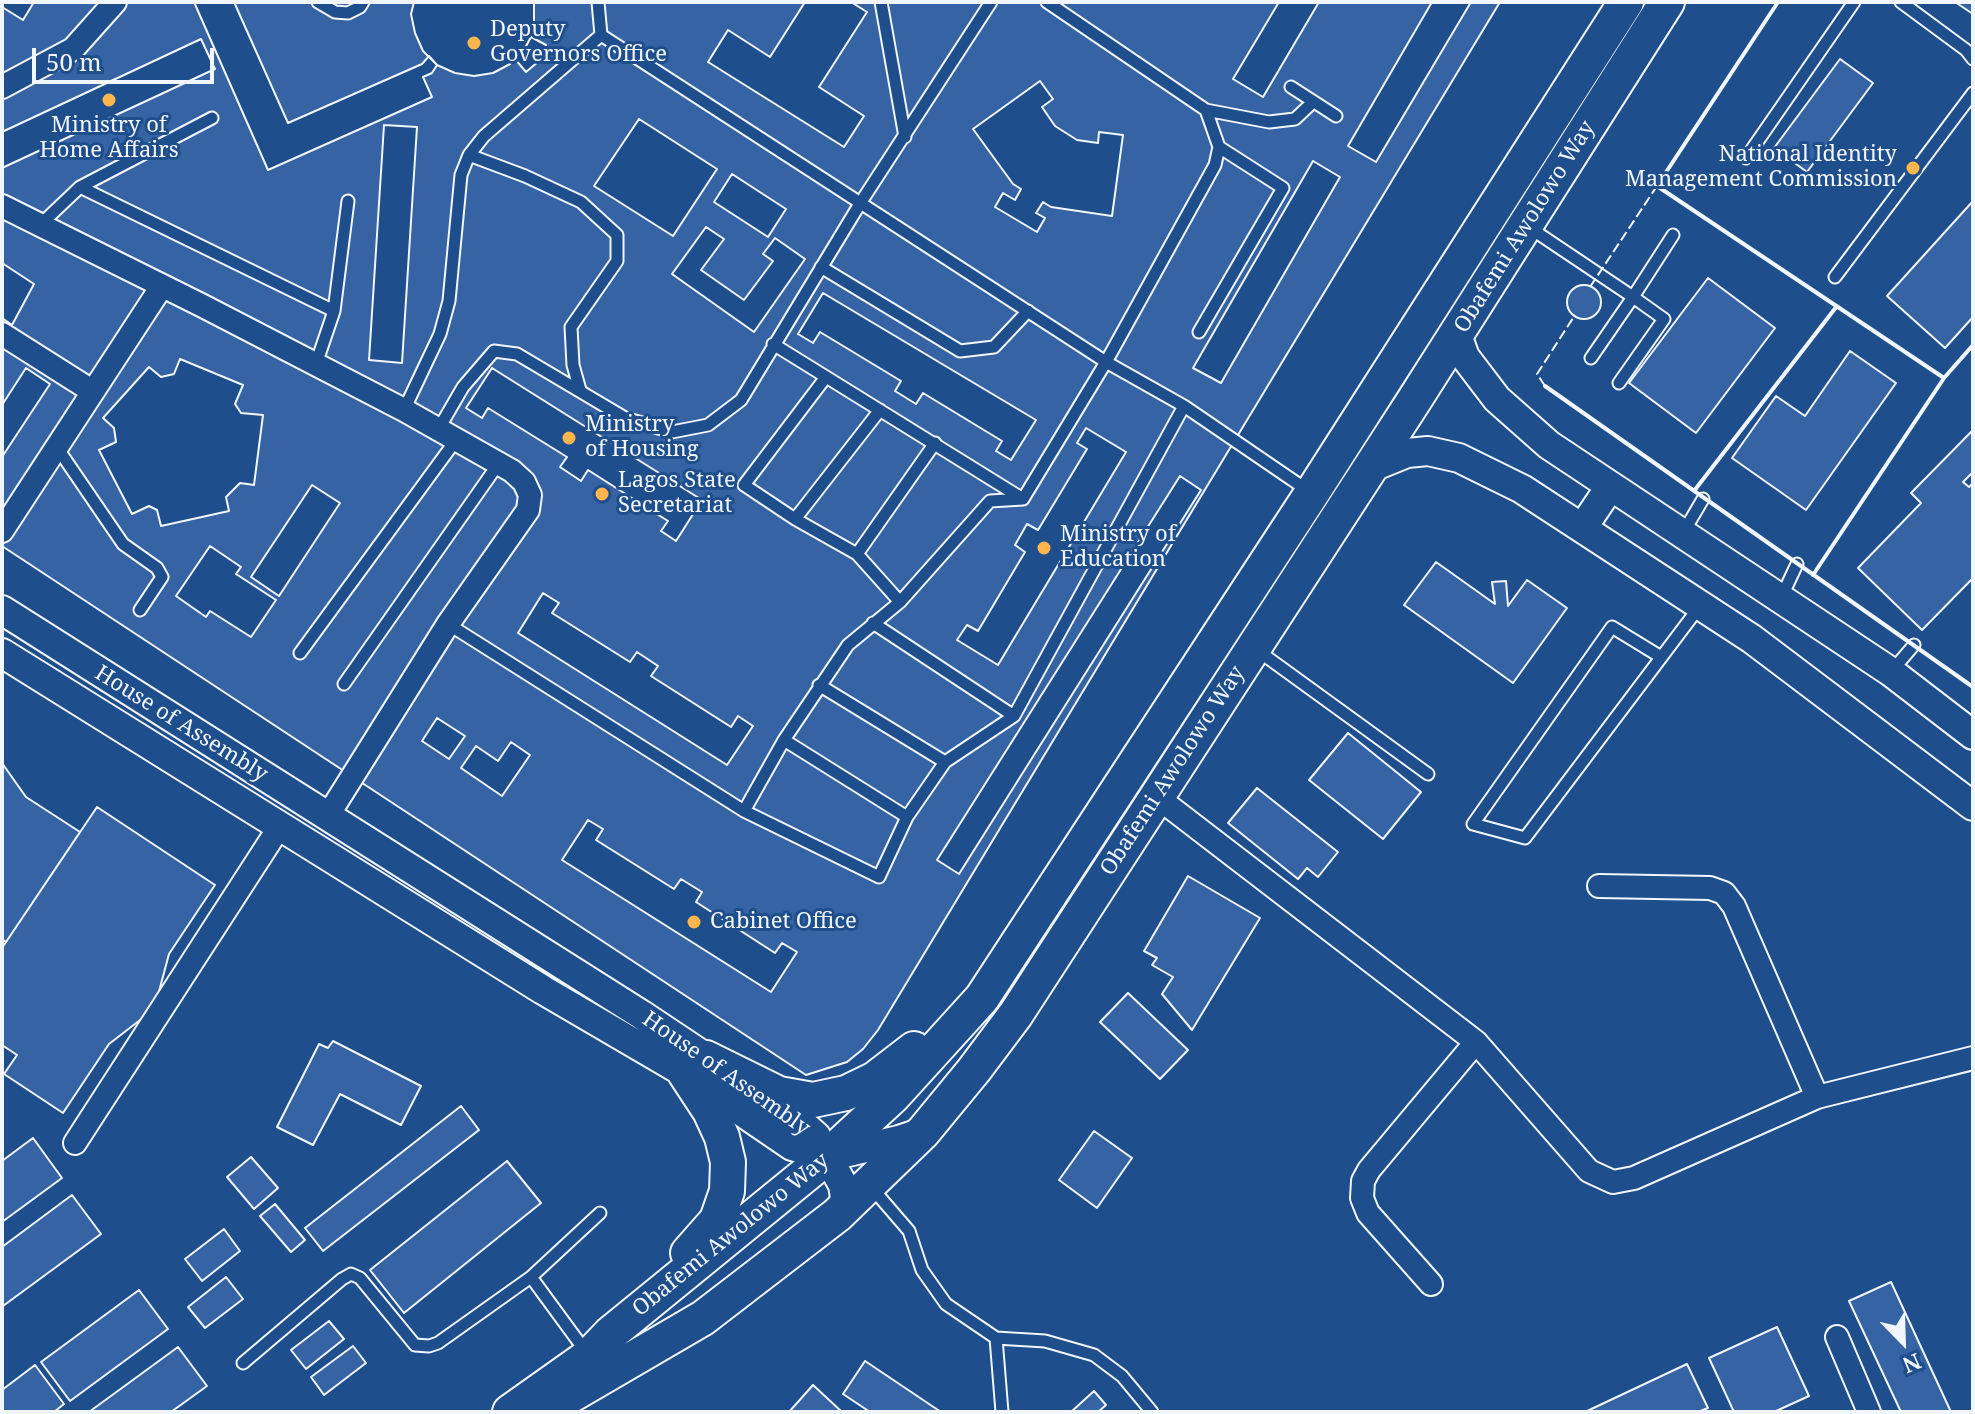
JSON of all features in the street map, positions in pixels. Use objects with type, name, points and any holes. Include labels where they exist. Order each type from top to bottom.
[{"type":"main road","name":"Obafemi Awolowo Way","points":[[510,1412],[600,1345],[827,1157],[893,1096],[982,998],[1312,493],[1626,2]]},
{"type":"main road","name":"Obafemi Awolowo Way","points":[[561,1408],[703,1318],[837,1215],[923,1132],[974,1070],[1016,1014],[1457,335],[1667,2]]},
{"type":"main road","points":[[695,1066],[779,1094],[813,1100],[846,1093],[875,1079],[982,998]]},
{"type":"main road","points":[[600,1345],[629,1303],[686,1255],[717,1220],[727,1191],[728,1162],[722,1137],[695,1066]]},
{"type":"street","points":[[2,87],[73,49],[115,2]]},
{"type":"street","points":[[2,206],[404,410],[499,463],[524,482],[530,495],[528,510],[448,624],[327,817]]},
{"type":"street","points":[[2,531],[162,286]]},
{"type":"street","points":[[1457,335],[1465,357],[1497,399],[1549,445],[1891,672],[1973,735]]},
{"type":"street","points":[[5,342],[92,391]]},
{"type":"street","points":[[1370,468],[1407,453],[1428,451],[1459,458],[1522,489],[1752,639],[1973,806]]},
{"type":"street","points":[[1583,527],[1610,487]]},
{"type":"street","name":"House of Assembly","points":[[2,610],[642,1015],[695,1066],[792,1146],[827,1157]]},
{"type":"street","name":"House of Assembly","points":[[2,653],[543,990],[695,1066]]},
{"type":"street","points":[[1157,797],[1476,1042],[1589,1171],[1613,1182],[1634,1178],[1817,1097],[1973,1058]]},
{"type":"street","points":[[75,1143],[280,826]]},
{"type":"street","points":[[1599,886],[1710,888],[1724,893],[1734,906],[1817,1097]]},
{"type":"street","points":[[1431,1284],[1368,1213],[1362,1198],[1363,1181],[1476,1042]]},
{"type":"street","points":[[857,1195],[843,1185],[827,1157],[923,1132]]},
{"type":"street","points":[[1837,1337],[1869,1412]]},
{"type":"lane","points":[[318,2],[335,12],[348,13],[363,2]]},
{"type":"lane","points":[[598,2],[601,35]]},
{"type":"lane","points":[[881,2],[905,137]]},
{"type":"lane","points":[[300,653],[447,435],[463,387],[494,351],[517,354],[625,418],[672,432],[708,425],[741,400],[861,202],[991,2]]},
{"type":"lane","points":[[1047,2],[1206,110],[1269,122],[1295,119],[1313,102]]},
{"type":"lane","points":[[1746,158],[1854,2]]},
{"type":"lane","points":[[1901,2],[1966,50],[1973,59]]},
{"type":"lane","points":[[404,410],[440,334],[449,301],[461,175],[469,155],[484,136],[601,35]]},
{"type":"lane","points":[[601,35],[1106,362],[1184,406],[1312,493]]},
{"type":"lane","points":[[1291,87],[1336,116]]},
{"type":"lane","points":[[1835,277],[1973,93]]},
{"type":"lane","points":[[1023,499],[1106,362],[1215,165],[1219,147],[1206,110]]},
{"type":"lane","points":[[40,225],[80,187],[212,118]]},
{"type":"lane","points":[[1199,332],[1283,188],[1219,147]]},
{"type":"lane","points":[[469,155],[581,202],[617,235],[617,261],[571,327],[573,365],[580,390]]},
{"type":"lane","points":[[80,187],[334,311]]},
{"type":"lane","points":[[316,364],[334,311],[348,201]]},
{"type":"lane","points":[[1526,225],[1664,319],[1619,383]]},
{"type":"lane","points":[[1591,358],[1673,235]]},
{"type":"lane","points":[[821,267],[960,351],[994,347],[1028,311]]},
{"type":"lane","points":[[773,344],[1023,499]]},
{"type":"lane","points":[[826,377],[744,485],[795,519],[857,554],[900,602]]},
{"type":"lane","points":[[448,624],[744,811],[879,877],[907,817],[945,762],[1014,716],[1184,406]]},
{"type":"lane","points":[[795,519],[880,410]]},
{"type":"lane","points":[[857,554],[935,443]]},
{"type":"lane","points":[[56,446],[123,544],[157,568],[162,577],[140,610]]},
{"type":"lane","points":[[344,684],[499,463]]},
{"type":"lane","points":[[744,811],[784,740],[848,645],[900,602],[990,501],[1023,499]]},
{"type":"lane","points":[[1682,534],[1703,499]]},
{"type":"lane","points":[[1781,598],[1797,564]]},
{"type":"lane","points":[[1661,657],[1612,627],[1473,824],[1525,838],[1661,657],[1700,605]]},
{"type":"lane","points":[[873,623],[1014,716]]},
{"type":"lane","points":[[1891,672],[1914,645]]},
{"type":"lane","points":[[1254,647],[1428,774]]},
{"type":"lane","points":[[819,685],[945,762]]},
{"type":"lane","points":[[784,740],[907,817]]},
{"type":"lane","points":[[857,1195],[909,1231],[922,1270],[946,1304],[996,1338],[1045,1341],[1094,1355],[1122,1376],[1152,1412]]},
{"type":"lane","points":[[243,1363],[351,1274],[360,1278],[415,1345],[429,1346],[531,1277],[600,1213]]},
{"type":"lane","points":[[531,1277],[600,1345]]},
{"type":"lane","points":[[996,1338],[1002,1412]]},
{"type":"building","name":"Lagos State Secretariat","points":[[2,2],[1500,2],[878,1030],[863,1049],[847,1062],[806,1075],[2,546]]},
{"type":"building","points":[[2,2],[34,2],[23,20],[2,7]]},
{"type":"building","points":[[194,2],[234,2],[288,123],[422,64],[429,56],[437,65],[432,73],[423,77],[432,97],[268,170]]},
{"type":"building","name":"Deputy Governors Office","points":[[414,2],[534,2],[534,31],[524,50],[510,64],[493,73],[474,76],[455,73],[437,65],[423,51],[411,14]]},
{"type":"building","points":[[805,2],[851,2],[867,12],[819,87],[864,116],[844,147],[708,62],[728,30],[770,57]]},
{"type":"building","points":[[1279,2],[1319,2],[1263,97],[1233,79]]},
{"type":"building","points":[[1432,2],[1471,2],[1376,162],[1348,146]]},
{"type":"building","points":[[1955,2],[1973,2],[1973,14]]},
{"type":"building","points":[[531,37],[546,45],[539,61],[526,72],[515,59]]},
{"type":"building","name":"Ministry of Home Affairs","points":[[201,39],[215,69],[2,168],[2,132]]},
{"type":"building","points":[[1840,59],[1873,83],[1807,172],[1774,148]]},
{"type":"building","points":[[1040,81],[1053,99],[1042,107],[1055,126],[1077,140],[1098,143],[1099,132],[1123,135],[1112,216],[1051,207],[1043,202],[1036,213],[1045,218],[1037,232],[995,207],[1003,193],[1015,200],[1021,189],[1013,184],[973,129]]},
{"type":"building","points":[[639,119],[717,169],[673,236],[594,186]]},
{"type":"building","points":[[384,125],[417,127],[402,363],[369,360]]},
{"type":"building","points":[[1313,161],[1340,177],[1221,383],[1193,368]]},
{"type":"building","points":[[732,174],[786,209],[768,237],[714,202]]},
{"type":"building","points":[[1973,201],[1973,317],[1945,348],[1887,296]]},
{"type":"building","points":[[706,227],[724,239],[701,270],[744,300],[773,261],[763,254],[775,238],[805,259],[754,332],[672,274]]},
{"type":"building","points":[[2,263],[34,284],[12,325],[2,318]]},
{"type":"building","points":[[1708,278],[1775,328],[1696,433],[1629,383]]},
{"type":"building","points":[[1584,285],[1596,290],[1601,302],[1596,314],[1584,319],[1572,314],[1567,302],[1572,290]]},
{"type":"building","points":[[823,293],[1036,420],[1011,460],[996,451],[1002,441],[923,393],[916,404],[895,391],[901,381],[820,332],[813,343],[798,334]]},
{"type":"building","points":[[1850,351],[1896,383],[1806,510],[1732,458],[1776,396],[1805,416]]},
{"type":"building","points":[[180,359],[243,385],[235,404],[241,413],[263,415],[254,485],[240,483],[226,497],[229,511],[161,526],[157,510],[149,506],[132,514],[99,450],[116,442],[114,428],[103,418],[149,367],[161,377],[174,374]]},
{"type":"building","points":[[26,368],[50,384],[2,457],[2,405]]},
{"type":"building","name":"Ministry of Housing","points":[[492,368],[702,500],[676,541],[661,531],[668,521],[588,470],[581,481],[560,467],[567,457],[488,408],[482,418],[466,408]]},
{"type":"building","name":"Ministry of Education","points":[[1086,428],[1126,452],[998,665],[957,640],[967,625],[978,631],[1025,552],[1015,545],[1027,524],[1038,530],[1087,449],[1077,443]]},
{"type":"building","points":[[1973,430],[1973,472],[1963,482],[1969,487],[1973,483],[1973,578],[1922,630],[1858,568],[1921,503],[1911,493]]},
{"type":"building","points":[[1180,476],[1201,490],[959,874],[937,860]]},
{"type":"building","points":[[312,485],[340,503],[279,596],[251,577]]},
{"type":"building","points":[[210,546],[241,567],[236,574],[276,600],[251,637],[210,611],[206,617],[176,596]]},
{"type":"building","points":[[1436,562],[1495,604],[1492,582],[1506,581],[1508,606],[1527,580],[1567,608],[1513,683],[1404,605]]},
{"type":"building","points":[[543,593],[559,603],[552,613],[630,662],[637,652],[658,666],[651,676],[731,727],[738,716],[753,726],[727,765],[518,633]]},
{"type":"building","points":[[437,718],[465,736],[449,759],[422,741]]},
{"type":"building","points":[[1348,733],[1421,792],[1383,839],[1309,780]]},
{"type":"building","points":[[511,742],[530,755],[502,796],[461,768],[476,746],[498,761]]},
{"type":"building","points":[[2,763],[26,797],[80,832],[6,942],[2,939]]},
{"type":"building","points":[[1257,788],[1338,852],[1318,877],[1307,868],[1298,879],[1228,823]]},
{"type":"building","points":[[97,807],[215,885],[169,954],[157,999],[144,1017],[109,1044],[63,1113],[4,1074],[17,1055],[2,1045],[2,948]]},
{"type":"building","name":"Cabinet Office","points":[[588,820],[603,829],[596,840],[674,889],[681,879],[702,892],[696,902],[775,953],[782,943],[797,952],[771,992],[562,860]]},
{"type":"building","points":[[1188,876],[1260,918],[1192,1030],[1162,994],[1173,977],[1152,965],[1157,958],[1144,951]]},
{"type":"building","points":[[1128,993],[1188,1050],[1160,1079],[1100,1022]]},
{"type":"building","points":[[333,1041],[421,1086],[401,1125],[340,1094],[313,1145],[277,1127],[319,1044],[328,1048]]},
{"type":"building","points":[[461,1106],[479,1130],[323,1251],[305,1228]]},
{"type":"building","points":[[1094,1131],[1132,1158],[1097,1208],[1059,1180]]},
{"type":"building","points":[[33,1138],[62,1178],[2,1222],[2,1161]]},
{"type":"building","points":[[251,1157],[278,1188],[254,1209],[227,1177]]},
{"type":"building","points":[[507,1161],[541,1203],[404,1313],[370,1270]]},
{"type":"building","points":[[72,1195],[101,1234],[3,1306],[2,1247]]},
{"type":"building","points":[[275,1204],[305,1240],[291,1252],[260,1216]]},
{"type":"building","points":[[224,1229],[240,1251],[202,1281],[185,1259]]},
{"type":"building","points":[[226,1277],[243,1299],[205,1328],[188,1307]]},
{"type":"building","points":[[1891,1282],[1951,1412],[1901,1412],[1849,1301]]},
{"type":"building","points":[[139,1290],[168,1329],[70,1401],[41,1362]]},
{"type":"building","points":[[329,1321],[344,1339],[306,1369],[291,1350]]},
{"type":"building","points":[[1777,1327],[1809,1396],[1774,1412],[1734,1412],[1709,1358]]},
{"type":"building","points":[[353,1346],[366,1363],[324,1395],[311,1377]]},
{"type":"building","points":[[178,1347],[207,1386],[171,1412],[89,1412]]},
{"type":"building","points":[[865,1361],[941,1412],[870,1412],[843,1394]]},
{"type":"building","points":[[1687,1364],[1708,1408],[1698,1412],[1585,1412]]},
{"type":"building","points":[[35,1365],[64,1404],[54,1412],[2,1412],[2,1390]]},
{"type":"building","points":[[813,1385],[842,1412],[789,1412]]},
{"type":"building","points":[[1094,1391],[1106,1405],[1098,1412],[1071,1412]]},
{"type":"fence","points":[[1590,287],[1657,186]]},
{"type":"fence","points":[[1545,386],[1537,374],[1575,315]]},
{"type":"wall","points":[[1778,2],[1657,186],[1944,378]]},
{"type":"wall","points":[[1694,491],[1837,306]]},
{"type":"wall","points":[[1813,575],[1944,378],[1973,345]]},
{"type":"wall","points":[[1545,386],[1973,687]]},
{"type":"place","name":"Deputy Governors Office","points":[[474,43]]},
{"type":"place","name":"Ministry of Home Affairs","points":[[109,100]]},
{"type":"place","name":"National Identity Management Commission","points":[[1913,168]]},
{"type":"place","name":"Ministry of Housing","points":[[569,438]]},
{"type":"place","name":"Lagos State Secretariat","points":[[602,494]]},
{"type":"place","name":"Ministry of Education","points":[[1044,548]]},
{"type":"place","name":"Cabinet Office","points":[[694,922]]}]
